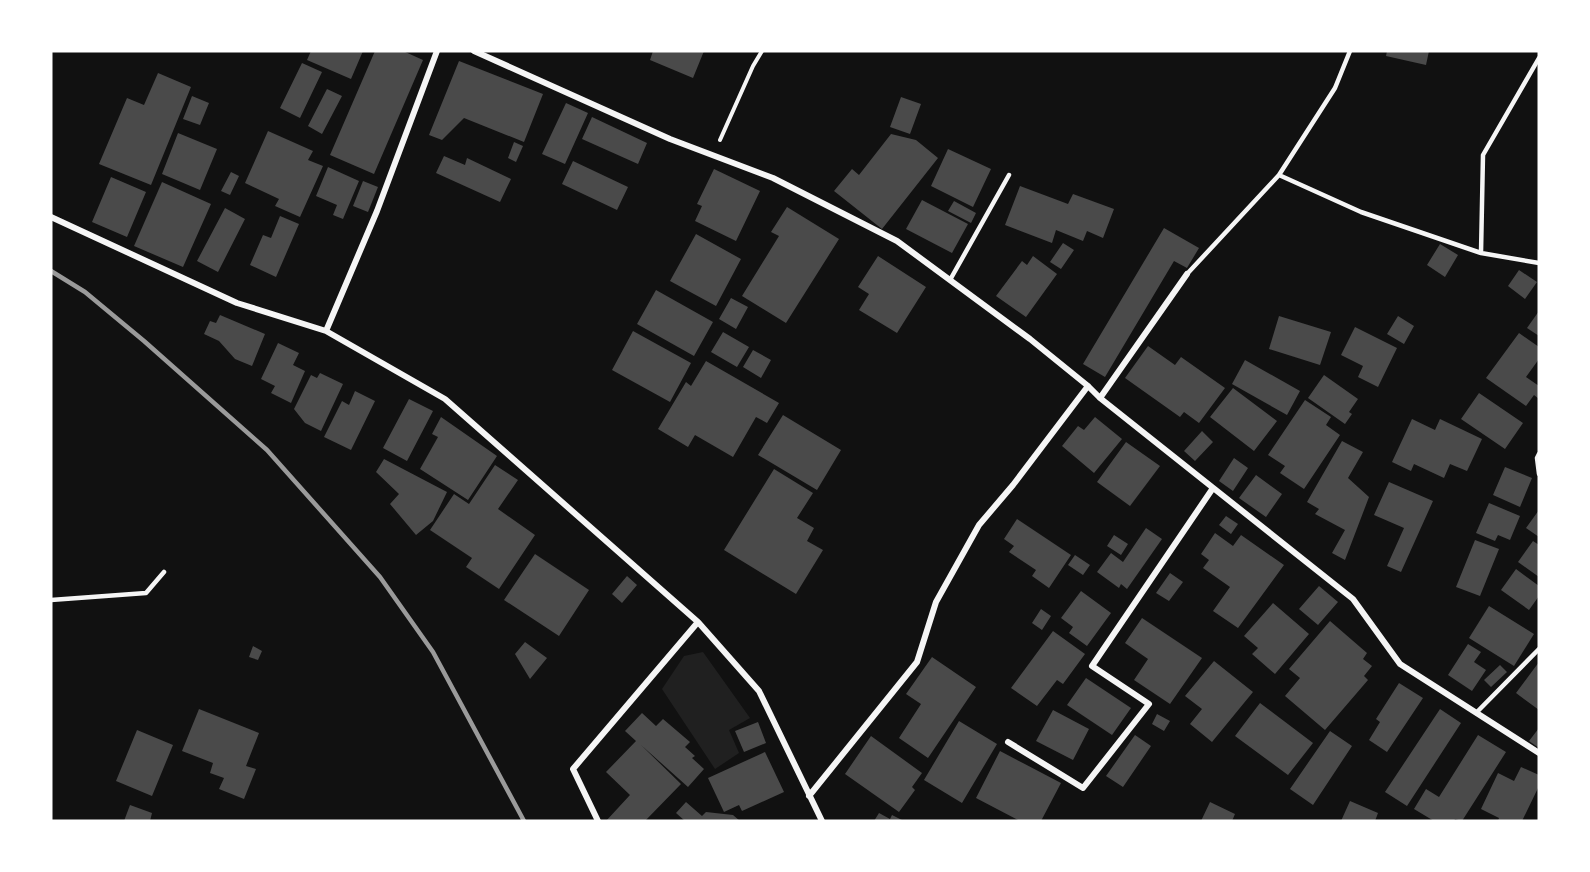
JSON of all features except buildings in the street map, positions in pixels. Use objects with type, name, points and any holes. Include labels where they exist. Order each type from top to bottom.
[{"type":"street","points":[[326,332],[378,211],[437,51]]},
{"type":"street","points":[[474,51],[670,139],[773,178],[897,241],[1030,339],[1100,398],[1353,599],[1400,664],[1539,753]]},
{"type":"street","points":[[51,217],[237,303],[326,332],[445,399],[698,622],[759,691],[822,821]]},
{"type":"street","points":[[1100,398],[1187,274]]},
{"type":"street","points":[[809,796],[917,662],[936,602],[979,525],[1013,485],[1088,386]]},
{"type":"street","points":[[1008,742],[1083,788],[1149,704],[1092,666],[1213,488]]},
{"type":"street","points":[[598,821],[573,769],[698,622]]},
{"type":"lane","points":[[1187,274],[1279,175],[1335,88],[1350,51]]},
{"type":"lane","points":[[1481,253],[1483,154],[1539,58]]},
{"type":"lane","points":[[950,280],[1008,175]]},
{"type":"lane","points":[[1279,175],[1361,212],[1481,253],[1539,262]]},
{"type":"lane","points":[[1539,454],[1537,458],[1539,474]]},
{"type":"lane","points":[[51,600],[146,593],[164,572]]},
{"type":"lane","points":[[1476,713],[1539,649]]},
{"type":"path","points":[[713,155],[762,51]]},
{"type":"shaded area","points":[[703,652],[750,718],[729,730],[739,753],[715,769],[662,689],[684,656]]},
{"type":"railway","points":[[51,271],[85,292],[267,450],[380,577],[433,652],[524,821]]}]
